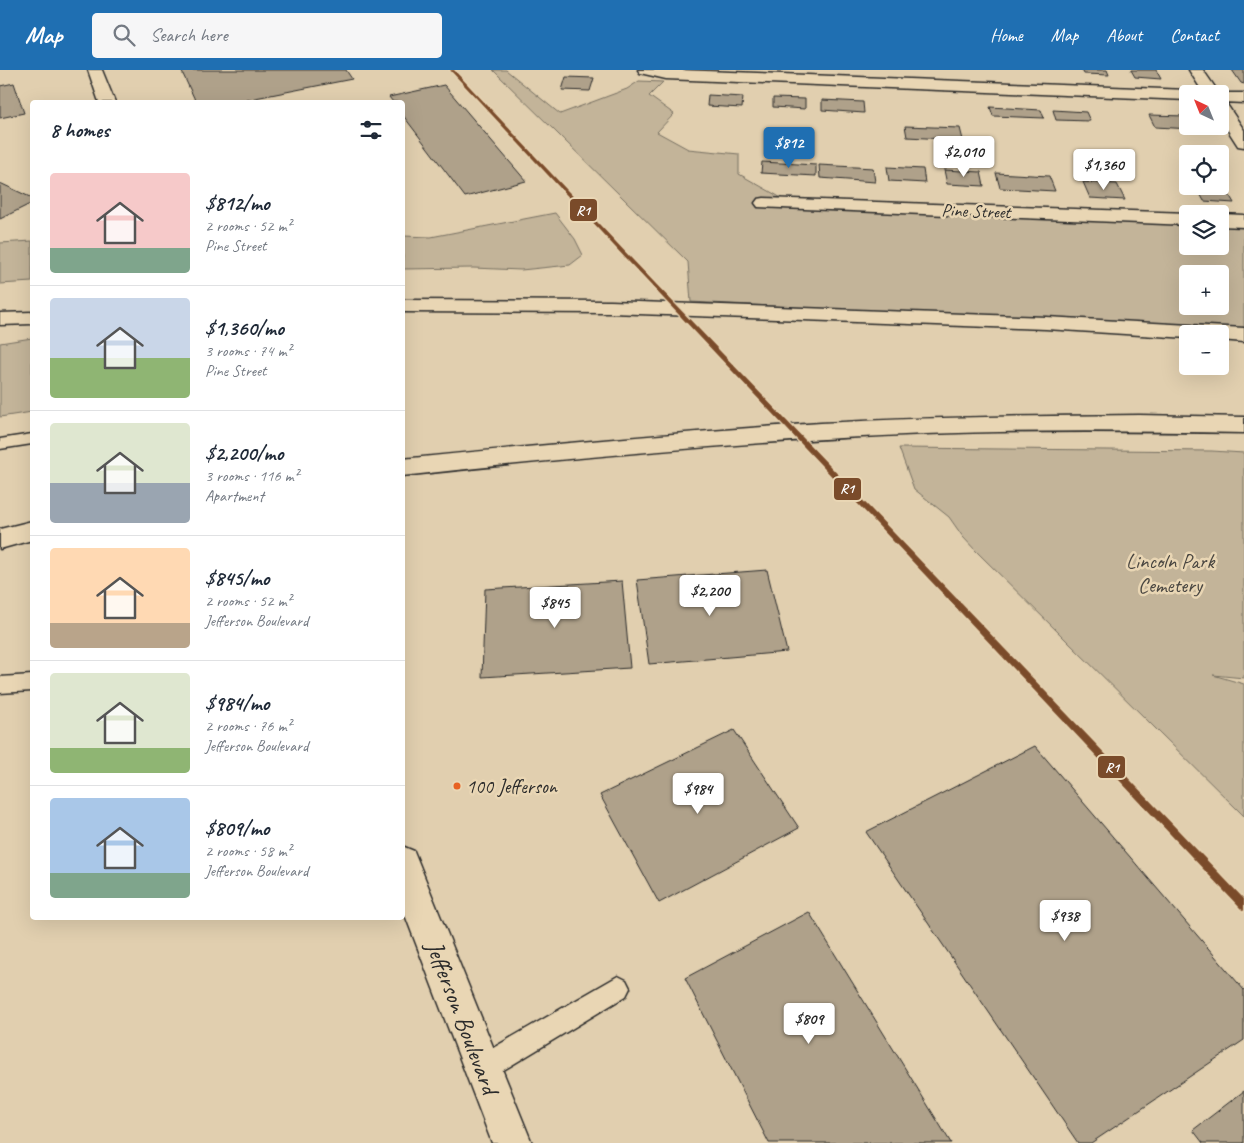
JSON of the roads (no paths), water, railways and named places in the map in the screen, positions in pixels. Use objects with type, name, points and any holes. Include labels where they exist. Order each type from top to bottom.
[{"type":"main road","points":[[95,70],[106,100]]},
{"type":"main road","points":[[1196,70],[1206,85]]},
{"type":"main road","points":[[647,71],[676,75],[1179,95]]},
{"type":"main road","points":[[1229,97],[1244,98]]},
{"type":"main road","points":[[1229,120],[1244,142]]},
{"type":"main road","name":"Pine Street","points":[[764,204],[1179,219]]},
{"type":"main road","points":[[1229,220],[1244,221]]},
{"type":"main road","points":[[405,306],[611,307],[1046,323],[1244,335]]},
{"type":"main road","points":[[0,319],[30,318]]},
{"type":"main road","points":[[405,468],[561,450],[734,435],[917,426],[1244,425]]},
{"type":"main road","points":[[0,526],[30,521]]},
{"type":"main road","points":[[0,538],[30,531]]},
{"type":"main road","name":"Jefferson Boulevard","points":[[405,870],[512,1143]]},
{"type":"lane","points":[[0,444],[30,439]]},
{"type":"lane","points":[[0,685],[30,683]]},
{"type":"lane","points":[[483,1068],[618,988]]},
{"type":"place","name":"100 Jefferson","points":[[457,786]]},
{"type":"park label","name":"Lincoln Park Cemetery","points":[[1170,573]]}]
